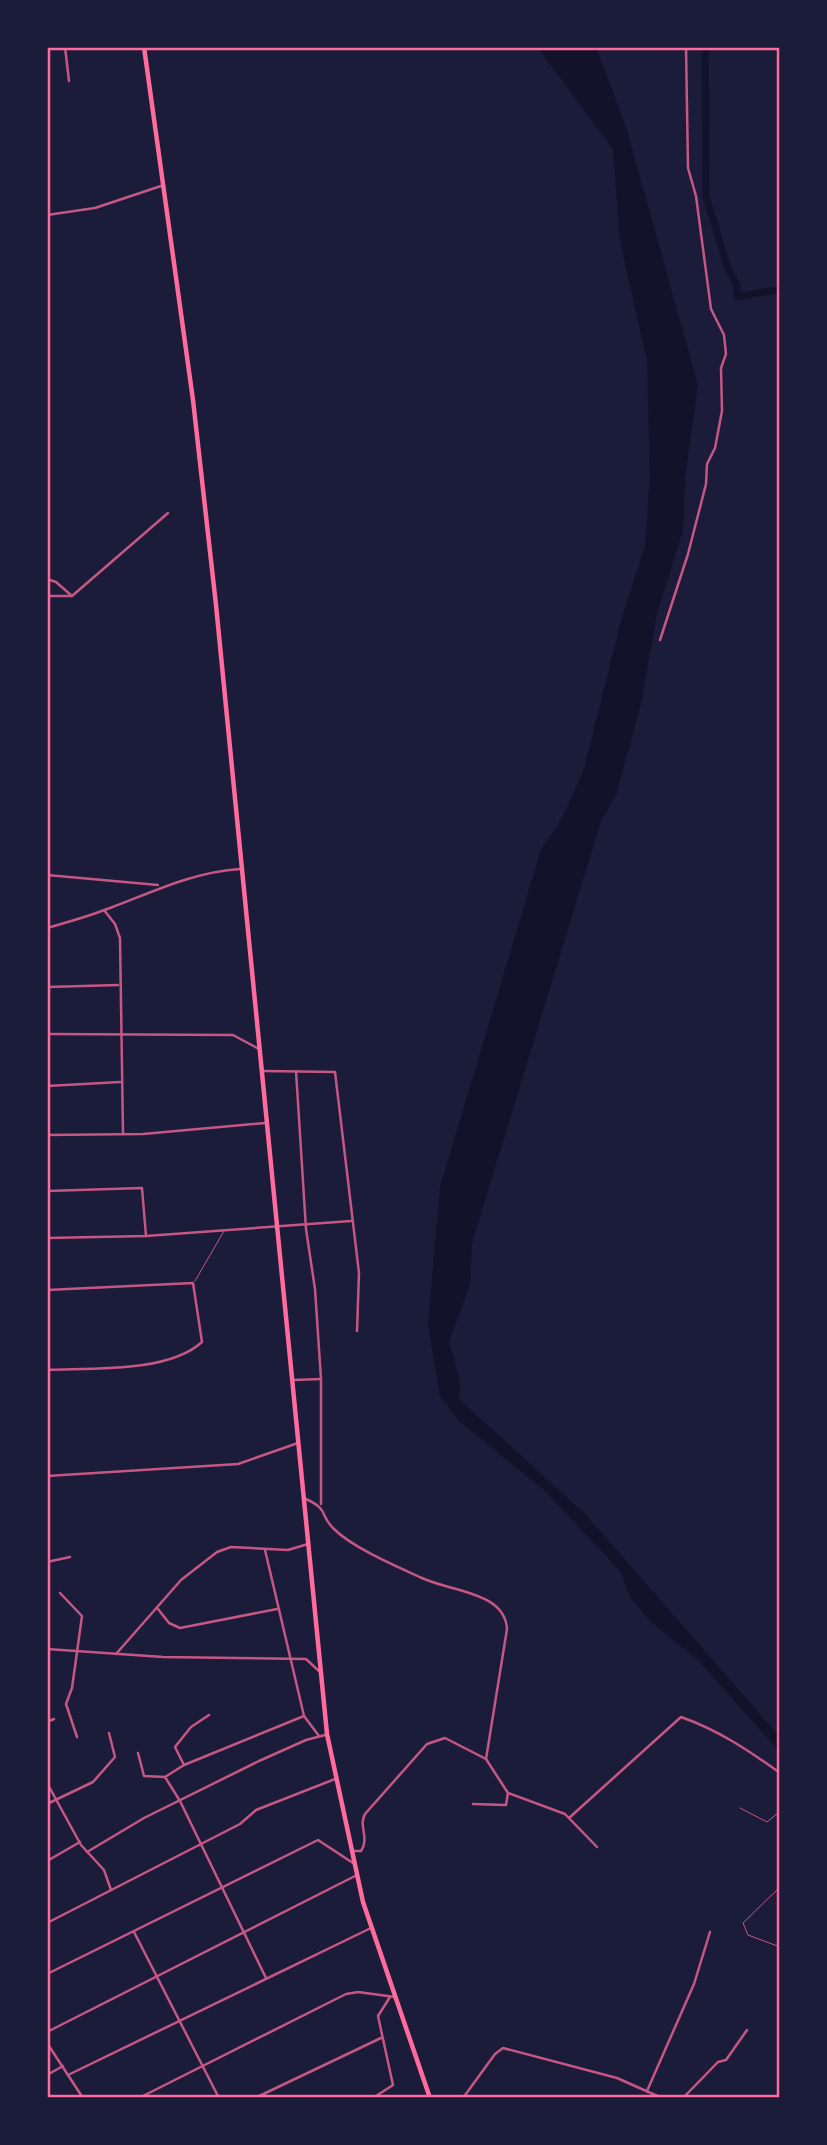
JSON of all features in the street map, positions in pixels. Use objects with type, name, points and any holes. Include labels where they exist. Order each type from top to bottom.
[{"type":"highway","points":[[144,47],[161,186],[193,400],[268,1122],[327,1734],[351,1850],[371,1928],[392,1997],[430,2098]]},
{"type":"street","points":[[65,47],[69,81]]},
{"type":"street","points":[[660,640],[688,555],[706,484],[707,464],[715,448],[722,411],[721,368],[726,354],[724,335],[711,309],[696,196],[688,168],[686,47]]},
{"type":"street","points":[[47,215],[95,208],[161,186]]},
{"type":"street","points":[[47,596],[72,596],[168,513]]},
{"type":"street","points":[[47,579],[72,596]]},
{"type":"street","points":[[47,928],[104,910],[161,886],[219,870],[242,869]]},
{"type":"street","points":[[47,875],[161,886]]},
{"type":"street","points":[[104,910],[115,924],[120,938],[118,985],[123,1133]]},
{"type":"street","points":[[47,987],[118,985]]},
{"type":"street","points":[[47,1034],[233,1035],[259,1049]]},
{"type":"street","points":[[296,1071],[305,1226],[316,1289],[321,1380],[321,1506],[333,1528],[385,1561],[443,1588],[490,1600],[501,1608],[506,1617],[507,1629],[486,1759]]},
{"type":"street","points":[[262,1072],[335,1072],[359,1273],[357,1331]]},
{"type":"street","points":[[47,1086],[121,1082]]},
{"type":"street","points":[[47,1135],[143,1134],[268,1122]]},
{"type":"street","points":[[47,1191],[142,1188],[146,1236]]},
{"type":"street","points":[[47,1238],[146,1236],[351,1221]]},
{"type":"street","points":[[47,1290],[193,1283],[202,1342],[173,1358],[129,1366],[47,1370]]},
{"type":"street","points":[[292,1380],[321,1380]]},
{"type":"street","points":[[47,1476],[238,1464],[298,1443]]},
{"type":"street","points":[[303,1498],[321,1506]]},
{"type":"street","points":[[116,1654],[181,1580],[224,1549],[288,1550],[308,1544]]},
{"type":"street","points":[[265,1550],[304,1716],[319,1736]]},
{"type":"street","points":[[47,1562],[70,1558]]},
{"type":"street","points":[[60,1593],[82,1616],[66,1704],[77,1737]]},
{"type":"street","points":[[158,1609],[169,1623],[180,1628],[277,1609]]},
{"type":"street","points":[[47,1649],[76,1653],[288,1657],[306,1659],[322,1675]]},
{"type":"street","points":[[184,1765],[175,1747],[191,1727],[209,1716]]},
{"type":"street","points":[[138,1753],[144,1776],[165,1777],[184,1765],[304,1716]]},
{"type":"street","points":[[569,1818],[681,1717],[707,1726],[780,1773]]},
{"type":"street","points":[[47,1722],[54,1719]]},
{"type":"street","points":[[47,1804],[93,1782],[115,1757],[109,1733]]},
{"type":"street","points":[[87,1852],[260,1761],[327,1734]]},
{"type":"street","points":[[351,1850],[361,1851],[364,1847],[365,1814],[432,1740],[445,1738],[486,1759],[508,1793],[569,1818],[597,1847]]},
{"type":"street","points":[[165,1777],[180,1801],[266,1978]]},
{"type":"street","points":[[47,1923],[240,1825],[256,1810],[335,1779]]},
{"type":"street","points":[[47,1783],[80,1842],[104,1870],[111,1890]]},
{"type":"street","points":[[473,1804],[506,1805],[508,1793]]},
{"type":"street","points":[[47,1974],[318,1840],[354,1863]]},
{"type":"street","points":[[47,1861],[80,1842]]},
{"type":"street","points":[[47,2032],[357,1875]]},
{"type":"street","points":[[68,2075],[371,1928]]},
{"type":"street","points":[[134,1932],[219,2098]]},
{"type":"street","points":[[647,2091],[694,1984],[710,1932]]},
{"type":"street","points":[[139,2098],[346,1994],[358,1992],[392,1997],[378,2016],[393,2085],[373,2098]]},
{"type":"street","points":[[683,2098],[718,2062],[726,2060],[747,2030]]},
{"type":"street","points":[[255,2098],[381,2038]]},
{"type":"street","points":[[47,2043],[83,2098]]},
{"type":"street","points":[[463,2098],[495,2054],[503,2048],[617,2078],[662,2098]]},
{"type":"street","points":[[47,2075],[63,2066]]},
{"type":"lane","points":[[193,1283],[224,1231]]},
{"type":"lane","points":[[740,1808],[767,1822],[779,1812]]},
{"type":"lane","points":[[780,1887],[743,1923],[748,1935],[780,1947]]},
{"type":"shaded area","points":[[537,47],[596,47],[626,127],[698,385],[685,478],[683,531],[657,613],[641,704],[616,795],[601,821],[472,1243],[470,1285],[449,1341],[460,1383],[459,1399],[586,1515],[780,1737],[780,1752],[698,1660],[651,1622],[630,1597],[620,1571],[545,1491],[459,1421],[440,1396],[428,1324],[440,1187],[541,850],[562,818],[584,769],[622,617],[645,546],[650,475],[647,361],[620,241],[613,149]]},
{"type":"waterway","points":[[705,47],[706,196],[728,269],[737,285],[737,297],[780,289]]}]
